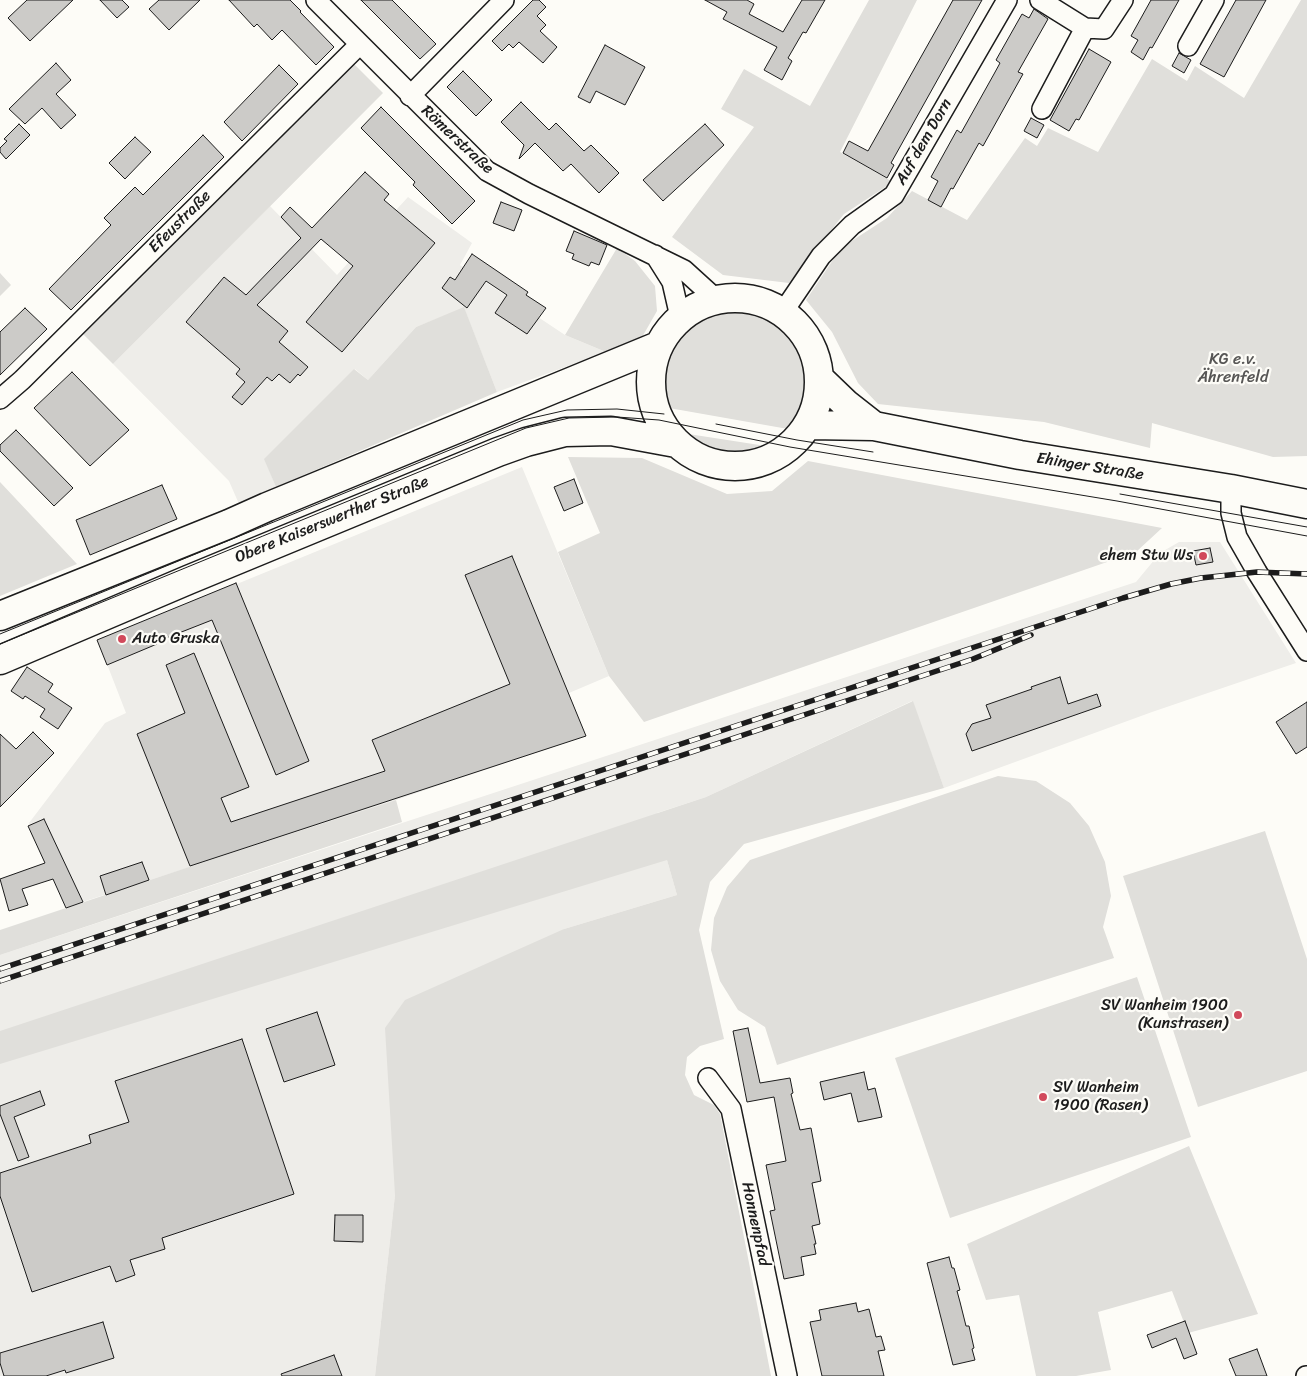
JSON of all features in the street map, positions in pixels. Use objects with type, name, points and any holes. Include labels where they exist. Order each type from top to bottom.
[{"type":"street","name":"Römerstraße","points":[[316,0],[487,171],[528,194],[684,270],[716,300]]},
{"type":"street","points":[[410,96],[504,0]]},
{"type":"street","name":"Auf dem Dorn","points":[[783,312],[821,256],[852,224],[894,195],[1007,0]]},
{"type":"street","points":[[1040,0],[1085,28],[1104,29],[1123,0]]},
{"type":"street","points":[[1188,46],[1210,1]]},
{"type":"street","points":[[1042,110],[1085,28]]},
{"type":"street","name":"Efeustraße","points":[[0,398],[22,380],[359,44]]},
{"type":"street","points":[[654,254],[672,282],[680,317]]},
{"type":"street","points":[[740,298],[755,300],[783,312],[805,334],[816,356],[820,379],[818,403],[809,425],[790,447],[769,460],[745,467],[720,466],[696,457],[676,443],[659,420],[650,390],[652,367],[658,346],[668,330],[680,317],[697,306],[716,300],[740,298]]},
{"type":"street","points":[[0,616],[229,524],[658,346]]},
{"type":"street","name":"Ehinger Straße","points":[[820,379],[846,404],[874,426]]},
{"type":"street","name":"Ehinger Straße","points":[[809,425],[874,426],[1020,455],[1231,489],[1307,504]]},
{"type":"street","name":"Obere Kaiserswerther Straße","points":[[0,660],[489,455],[526,442],[565,432],[611,431],[676,443]]},
{"type":"street","points":[[1231,489],[1231,513],[1237,537],[1307,651]]},
{"type":"street","name":"Honnenpfad","points":[[708,1078],[731,1109],[787,1376]]},
{"type":"shaded area","points":[[408,197],[472,243],[460,265],[565,335],[606,352],[497,392],[464,308],[416,327],[368,380],[355,369],[265,459],[276,487],[239,504],[229,481],[113,364],[270,206],[337,275]]},
{"type":"shaded area","points":[[522,467],[609,676],[569,693],[585,736],[396,800],[67,907],[29,823],[105,723],[126,713],[98,641]]},
{"type":"shaded area","points":[[1179,542],[1220,542],[1296,663],[1152,712],[944,788],[912,701],[706,797],[657,813],[677,895],[564,929],[395,1195],[375,1376],[0,1376],[0,955],[1136,582],[1160,553]]},
{"type":"green space","points":[[869,0],[917,0],[840,152],[893,182],[844,214],[789,283],[723,275],[672,237],[754,127],[721,109],[744,69],[810,106]]},
{"type":"green space","name":"KG e.v. Ährenfeld","points":[[1301,0],[1307,0],[1307,456],[1273,457],[1152,423],[1150,448],[1044,422],[878,404],[858,383],[832,332],[806,300],[841,248],[887,218],[912,191],[967,220],[1025,138],[1037,146],[1048,128],[1098,152],[1152,59],[1187,81],[1195,66],[1244,98]]},
{"type":"green space","points":[[352,62],[383,93],[113,364],[81,332]]},
{"type":"green space","points":[[617,248],[635,261],[655,286],[657,311],[641,339],[606,352],[565,335]]},
{"type":"green space","points":[[0,273],[11,285],[0,296]]},
{"type":"green space","points":[[464,307],[497,392],[276,487],[264,459],[354,369],[368,380],[416,327]]},
{"type":"green space","points":[[728,309],[751,311],[775,324],[797,343],[805,368],[807,392],[802,411],[788,429],[669,408],[661,385],[664,367],[670,351],[685,331],[704,316]]},
{"type":"green space","points":[[682,433],[766,446],[744,456],[720,455],[697,446]]},
{"type":"green space","points":[[568,457],[642,458],[727,494],[772,491],[808,461],[1162,528],[1136,552],[644,722],[609,676],[558,552],[600,533]]},
{"type":"green space","points":[[0,482],[77,564],[0,596]]},
{"type":"green space","points":[[913,701],[944,788],[744,844],[710,882],[699,930],[724,1039],[700,1046],[687,1057],[685,1075],[694,1095],[714,1105],[720,1114],[771,1376],[375,1376],[395,1195],[385,1028],[405,1000],[564,929],[677,895],[667,860],[0,1064],[0,1031],[706,797]]},
{"type":"green space","points":[[998,776],[1036,781],[1070,803],[1089,826],[1105,862],[1111,896],[1103,927],[1114,958],[777,1065],[765,1027],[738,1010],[720,981],[711,950],[714,918],[727,887],[750,860]]},
{"type":"green space","points":[[396,800],[402,822],[0,955],[0,930]]},
{"type":"green space","name":"SV Wanheim 1900 (Kunstrasen)","points":[[1265,831],[1307,959],[1307,1071],[1198,1107],[1123,876]]},
{"type":"green space","name":"SV Wanheim 1900 (Rasen)","points":[[1137,977],[1191,1137],[950,1218],[895,1058]]},
{"type":"green space","points":[[1189,1146],[1258,1314],[1188,1333],[1172,1291],[1098,1312],[1111,1370],[1076,1376],[1036,1376],[1019,1295],[986,1300],[967,1244]]},
{"type":"building","points":[[27,0],[73,0],[30,41],[8,18]]},
{"type":"building","points":[[100,0],[122,0],[129,7],[117,18]]},
{"type":"building","points":[[159,0],[200,0],[169,30],[149,9]]},
{"type":"building","points":[[229,0],[290,0],[334,47],[316,65],[282,30],[272,40],[257,24],[254,27]]},
{"type":"building","points":[[361,0],[392,0],[436,44],[420,59]]},
{"type":"building","points":[[533,0],[539,0],[546,7],[537,16],[546,25],[540,31],[557,47],[543,63],[519,42],[513,48],[509,44],[502,51],[492,41]]},
{"type":"building","points":[[705,0],[747,0],[754,4],[749,14],[783,32],[802,0],[825,0],[806,33],[803,32],[788,58],[792,61],[782,80],[764,70],[777,47],[723,19],[727,12]]},
{"type":"building","points":[[953,0],[982,0],[891,163],[894,165],[887,178],[843,153],[849,141],[868,151]]},
{"type":"building","points":[[1151,0],[1179,0],[1152,48],[1150,47],[1143,60],[1131,52],[1138,40],[1131,36]]},
{"type":"building","points":[[1236,0],[1266,0],[1224,77],[1200,64]]},
{"type":"building","points":[[1034,9],[1048,19],[1018,72],[1023,74],[983,146],[979,143],[941,207],[928,200],[938,181],[931,177],[957,130],[961,133],[994,74],[1000,63],[996,60],[1022,14],[1029,18]]},
{"type":"building","points":[[605,45],[645,67],[625,105],[596,91],[590,103],[578,97]]},
{"type":"building","points":[[1089,49],[1111,62],[1079,120],[1076,119],[1069,131],[1050,120]]},
{"type":"building","points":[[1179,53],[1191,60],[1184,73],[1172,66]]},
{"type":"building","points":[[56,63],[71,80],[56,94],[76,115],[61,129],[42,108],[25,124],[9,109]]},
{"type":"building","points":[[279,65],[298,84],[242,141],[224,122]]},
{"type":"building","points":[[463,71],[492,100],[476,116],[447,87]]},
{"type":"building","points":[[521,102],[549,130],[556,123],[584,151],[591,145],[619,173],[599,193],[571,164],[563,171],[535,143],[519,159],[524,145],[501,122]]},
{"type":"building","points":[[381,107],[475,201],[452,224],[413,185],[415,182],[361,128]]},
{"type":"building","points":[[1031,118],[1044,125],[1037,138],[1024,131]]},
{"type":"building","points":[[19,124],[30,135],[6,159],[0,152],[0,148],[7,141],[4,139]]},
{"type":"building","points":[[705,124],[724,145],[663,201],[643,180]]},
{"type":"building","points":[[203,135],[224,157],[71,310],[49,289],[111,225],[104,218],[135,187],[143,195]]},
{"type":"building","points":[[135,137],[151,152],[125,179],[109,163]]},
{"type":"building","points":[[365,172],[389,194],[384,200],[435,243],[342,352],[306,322],[353,266],[321,239],[257,305],[288,331],[279,342],[308,367],[290,383],[279,374],[272,381],[267,377],[242,405],[232,397],[245,382],[236,374],[240,369],[186,322],[224,277],[246,295],[301,238],[281,217],[290,207],[312,228]]},
{"type":"building","points":[[501,202],[522,210],[514,231],[493,223]]},
{"type":"building","points":[[574,231],[607,245],[599,265],[591,262],[589,266],[572,259],[574,254],[566,251]]},
{"type":"building","points":[[472,254],[528,292],[526,295],[546,308],[527,334],[495,313],[507,295],[486,281],[467,308],[442,288],[450,277],[455,280]]},
{"type":"building","points":[[25,308],[47,329],[0,375],[0,332]]},
{"type":"building","points":[[72,372],[129,430],[90,466],[34,408]]},
{"type":"building","points":[[16,430],[73,488],[54,506],[0,451],[0,445]]},
{"type":"building","points":[[574,479],[583,503],[564,511],[554,487]]},
{"type":"building","points":[[162,485],[177,519],[90,555],[76,520]]},
{"type":"building","name":"ehem Stw Ws","points":[[1210,548],[1213,562],[1196,565],[1193,551]]},
{"type":"building","points":[[512,556],[586,736],[190,866],[137,734],[185,713],[166,665],[194,653],[249,787],[221,798],[231,822],[385,771],[372,740],[510,684],[465,575]]},
{"type":"building","points":[[236,583],[309,761],[276,775],[212,620],[156,642],[157,644],[107,665],[97,640]]},
{"type":"building","points":[[27,667],[53,684],[48,692],[72,708],[58,729],[40,717],[45,709],[25,696],[23,699],[11,691]]},
{"type":"building","points":[[1060,677],[1068,704],[1097,694],[1101,706],[972,751],[966,734],[972,724],[991,718],[986,705]]},
{"type":"building","points":[[1307,702],[1307,747],[1296,754],[1276,722]]},
{"type":"building","points":[[33,732],[54,753],[0,807],[0,734],[16,749]]},
{"type":"building","points":[[44,819],[83,902],[66,908],[53,879],[22,889],[28,905],[9,911],[0,879],[45,863],[28,826]]},
{"type":"building","points":[[142,862],[149,880],[106,895],[100,876]]},
{"type":"building","points":[[317,1012],[335,1065],[284,1082],[266,1029]]},
{"type":"building","points":[[748,1028],[760,1083],[790,1078],[793,1093],[791,1094],[800,1130],[811,1128],[821,1181],[812,1183],[820,1224],[812,1226],[816,1254],[801,1257],[804,1275],[784,1279],[770,1211],[775,1210],[766,1165],[786,1161],[774,1097],[747,1102],[733,1031]]},
{"type":"building","points":[[242,1039],[294,1194],[162,1238],[165,1249],[130,1260],[135,1275],[116,1282],[110,1266],[32,1292],[0,1196],[0,1173],[91,1143],[89,1135],[129,1122],[115,1081]]},
{"type":"building","points":[[864,1072],[868,1090],[875,1088],[882,1117],[858,1122],[851,1093],[824,1100],[820,1082]]},
{"type":"building","points":[[40,1091],[45,1105],[14,1117],[29,1157],[18,1161],[0,1114],[0,1106]]},
{"type":"building","points":[[335,1215],[363,1215],[363,1242],[334,1241]]},
{"type":"building","points":[[949,1257],[960,1290],[957,1291],[966,1326],[969,1326],[975,1360],[953,1365],[927,1263]]},
{"type":"building","points":[[856,1303],[858,1312],[869,1309],[876,1337],[881,1336],[885,1350],[878,1351],[884,1376],[822,1376],[810,1322],[821,1320],[819,1310]]},
{"type":"building","points":[[1185,1321],[1197,1354],[1184,1359],[1176,1338],[1152,1348],[1147,1335]]},
{"type":"building","points":[[103,1322],[114,1358],[66,1373],[65,1370],[46,1376],[4,1376],[0,1363],[0,1353]]},
{"type":"building","points":[[1257,1349],[1267,1376],[1236,1376],[1229,1359]]},
{"type":"building","points":[[334,1355],[342,1376],[282,1376],[281,1374]]},
{"type":"tram line","points":[[0,634],[523,420],[567,410],[617,409],[664,414]]},
{"type":"tram line","points":[[0,644],[526,428],[569,418],[617,417],[659,420],[790,447],[1117,501],[1307,536]]},
{"type":"tram line","points":[[716,424],[797,440],[873,452]]},
{"type":"tram line","points":[[1120,494],[1307,527]]},
{"type":"railway","points":[[0,969],[1123,598],[1171,584],[1201,578],[1257,572],[1307,574]]},
{"type":"railway","points":[[0,981],[973,659],[1031,635]]},
{"type":"place","name":"ehem Stw Ws","points":[[1203,556]]},
{"type":"place","name":"Auto Gruska","points":[[122,639]]},
{"type":"place","name":"SV Wanheim 1900 (Kunstrasen)","points":[[1238,1015]]},
{"type":"place","name":"SV Wanheim 1900 (Rasen)","points":[[1043,1097]]}]
